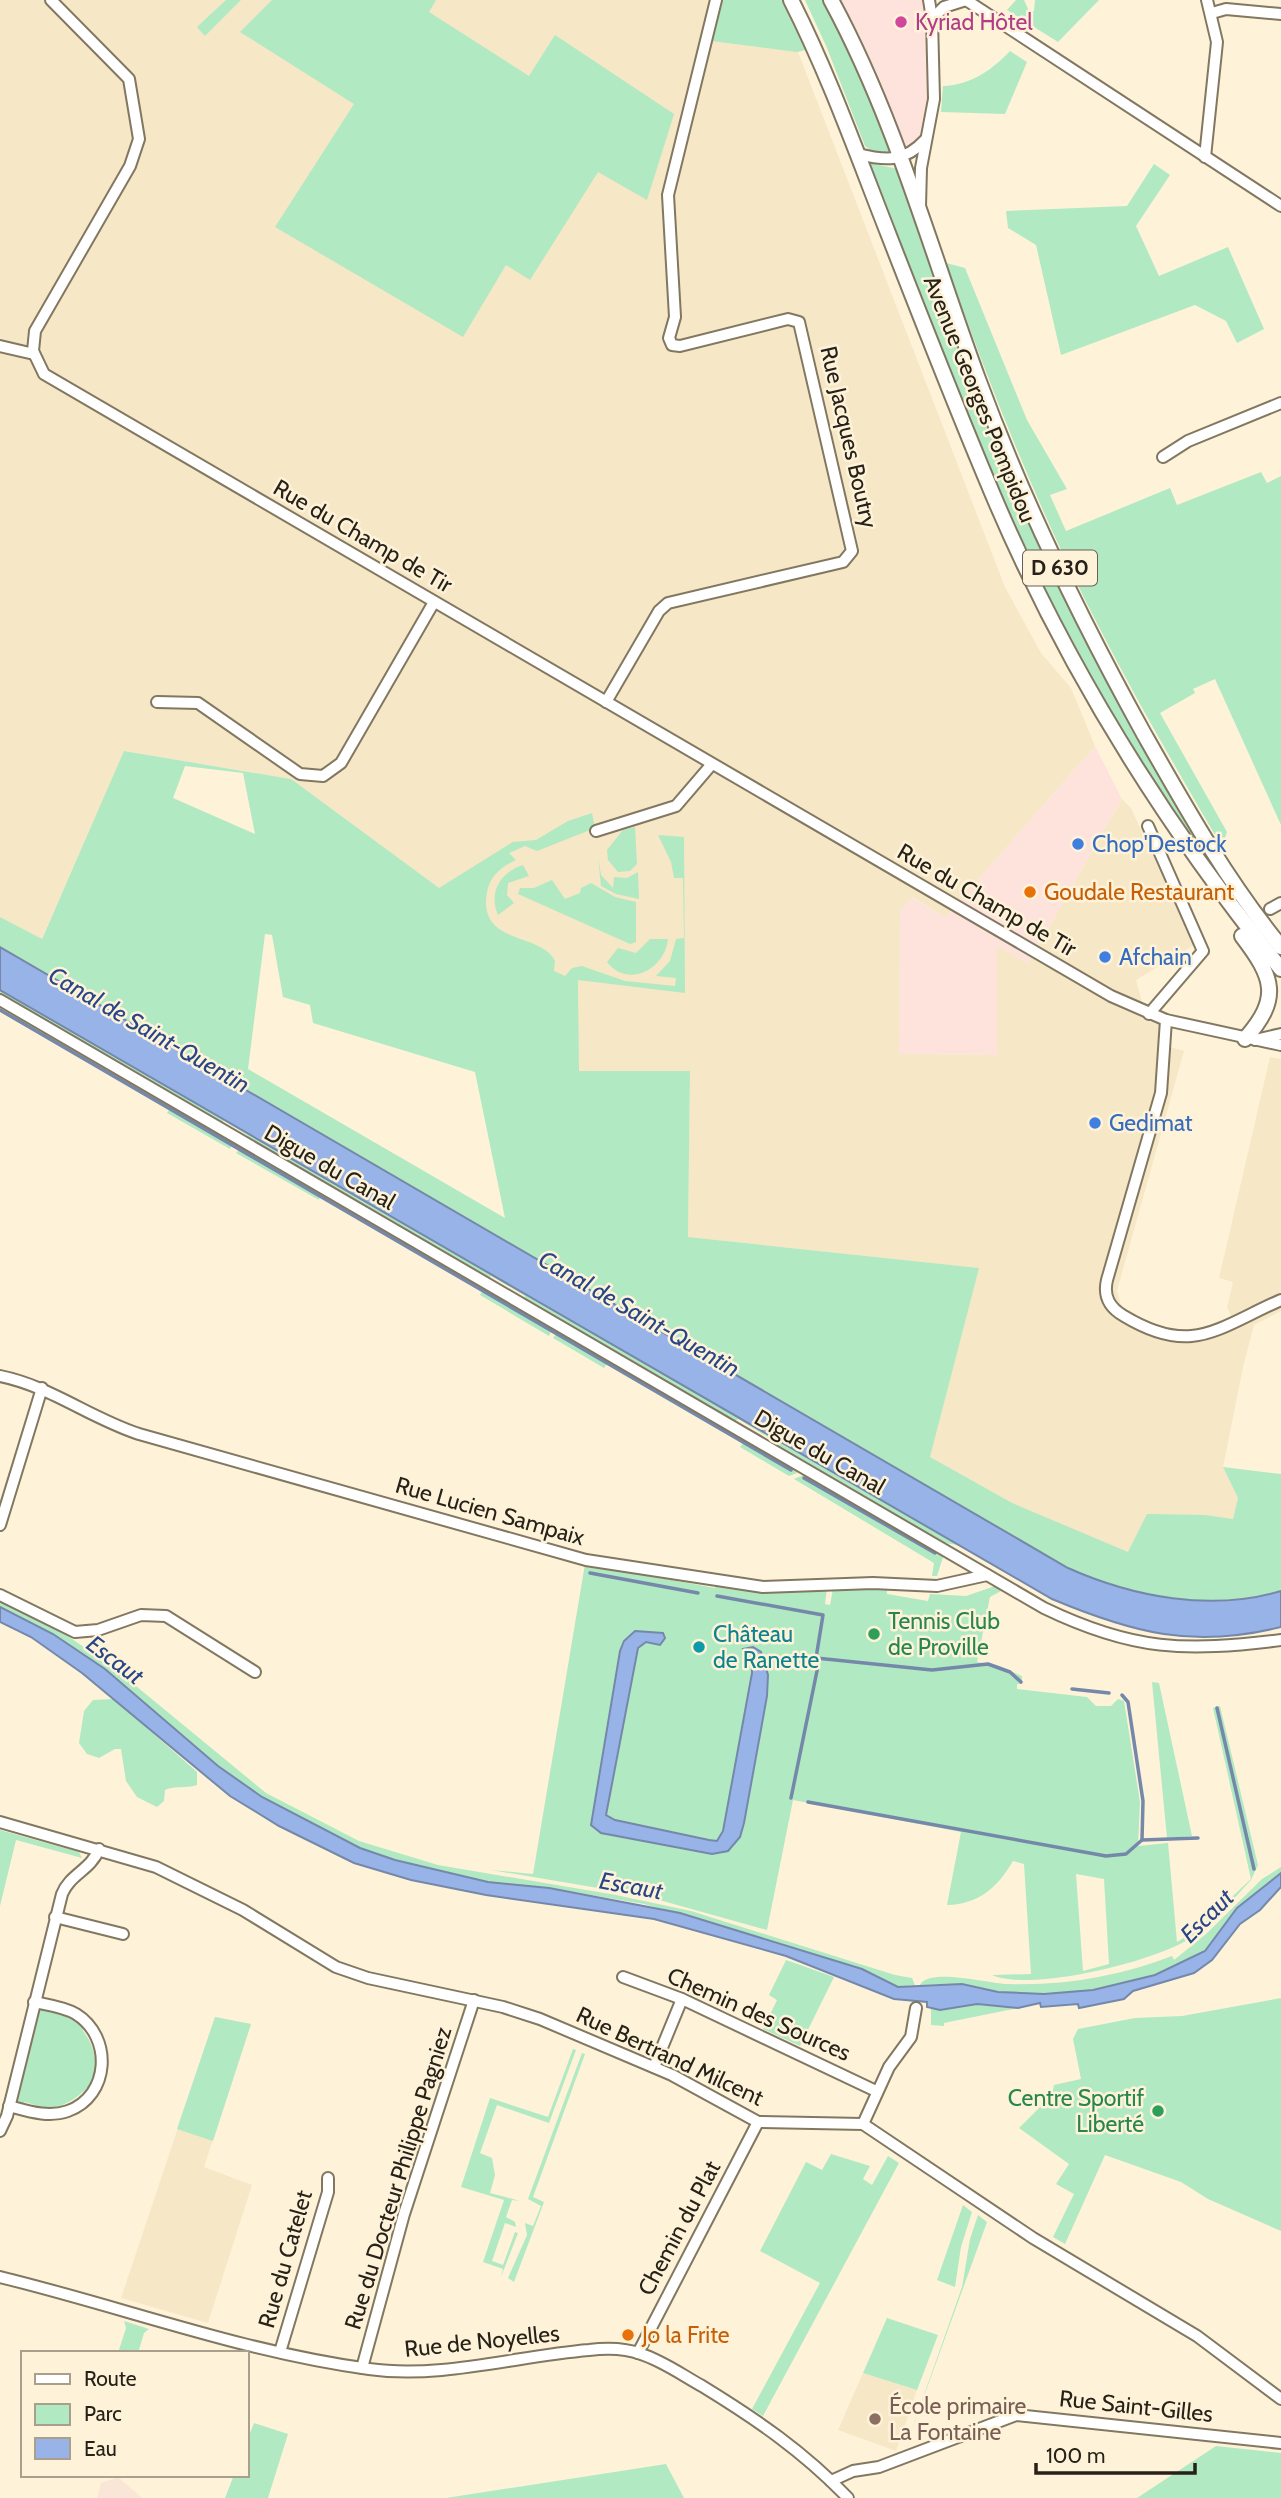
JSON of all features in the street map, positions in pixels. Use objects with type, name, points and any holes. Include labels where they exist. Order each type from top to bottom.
[{"type":"main road","name":"Avenue Georges Pompidou","points":[[791,0],[818,53],[966,430],[1021,559],[1116,735],[1222,895],[1281,969]]},
{"type":"main road","name":"Avenue Georges Pompidou","points":[[831,0],[859,51],[902,158],[947,295],[1000,434],[1099,651],[1212,851],[1281,947]]},
{"type":"main road","points":[[1186,843],[1195,868],[1271,980],[1272,996],[1268,1012],[1250,1039]]},
{"type":"street","points":[[0,346],[34,354],[37,327],[131,166],[139,139],[129,79],[51,0]]},
{"type":"street","name":"Rue Jacques Boutry","points":[[606,702],[659,611],[668,603],[843,562],[852,551],[799,321],[788,319],[685,346],[673,345],[669,338],[675,317],[668,195],[716,0]]},
{"type":"street","points":[[920,212],[925,140],[934,99],[929,0]]},
{"type":"street","points":[[932,19],[944,7],[966,0],[1281,206]]},
{"type":"street","points":[[1205,157],[1217,42],[1208,0]]},
{"type":"street","points":[[1212,13],[1226,9],[1281,14]]},
{"type":"street","points":[[858,154],[888,160],[902,158],[925,140]]},
{"type":"street","name":"Rue du Champ de Tir","points":[[34,354],[44,374],[58,383],[1055,964],[1149,1014],[1281,1045]]},
{"type":"street","points":[[1163,457],[1188,441],[1281,402]]},
{"type":"street","points":[[157,702],[198,704],[300,774],[323,776],[341,763],[434,602]]},
{"type":"street","points":[[596,831],[676,806],[712,764]]},
{"type":"street","points":[[1148,826],[1203,951],[1149,1014]]},
{"type":"street","points":[[1270,909],[1281,903]]},
{"type":"street","name":"Digue du Canal","points":[[0,1000],[1052,1612],[1124,1639],[1193,1649],[1281,1640]]},
{"type":"street","points":[[1166,1020],[1161,1093],[1105,1290],[1111,1307],[1159,1334],[1183,1338],[1208,1334],[1281,1300]]},
{"type":"street","points":[[1250,1039],[1281,1034]]},
{"type":"street","name":"Rue Lucien Sampaix","points":[[0,1376],[42,1388],[99,1420],[124,1429],[586,1560],[767,1587],[873,1583],[937,1586],[987,1575]]},
{"type":"street","points":[[0,1525],[42,1388]]},
{"type":"street","points":[[0,1595],[28,1607],[67,1630],[91,1631],[141,1615],[159,1614],[180,1622],[255,1672]]},
{"type":"street","name":"Rue Bertrand Milcent","points":[[0,1822],[156,1867],[203,1889],[343,1970],[474,2000],[540,2020],[654,2067],[758,2122],[863,2124]]},
{"type":"street","points":[[0,2131],[9,2106],[65,1885],[93,1862],[99,1849]]},
{"type":"street","points":[[55,1917],[123,1934]]},
{"type":"street","name":"Chemin des Sources","points":[[623,1977],[682,1999],[876,2091]]},
{"type":"street","points":[[654,2067],[682,1999]]},
{"type":"street","name":"Rue du Docteur Philippe Pagniez","points":[[362,2368],[404,2214],[474,2000]]},
{"type":"street","points":[[9,2106],[42,2114],[65,2112],[87,2099],[102,2072],[100,2046],[88,2024],[66,2009],[34,2002]]},
{"type":"street","points":[[916,2008],[911,2037],[888,2067],[863,2124],[1020,2230],[1203,2340],[1281,2399]]},
{"type":"street","name":"Chemin du Plat","points":[[638,2353],[758,2122]]},
{"type":"street","name":"Rue du Catelet","points":[[280,2352],[328,2192],[328,2178]]},
{"type":"street","name":"Rue de Noyelles","points":[[0,2277],[280,2352],[362,2368],[410,2372],[588,2350],[638,2353],[669,2367],[767,2427],[848,2498]]},
{"type":"street","name":"Rue Saint-Gilles","points":[[831,2481],[853,2471],[879,2467],[1016,2415],[1281,2443]]},
{"type":"shaded area","points":[[0,0],[778,0],[1005,587],[1041,653],[1071,688],[1095,746],[945,917],[912,897],[900,910],[899,1054],[997,1055],[997,946],[1028,964],[1122,799],[1131,808],[1194,945],[1136,980],[1145,1013],[1157,1021],[1166,1046],[1184,1051],[1117,1291],[1122,1309],[1153,1325],[1170,1330],[1199,1329],[1231,1316],[1227,1307],[1233,1282],[1219,1278],[1270,1057],[1281,1059],[1281,1311],[1254,1325],[1243,1367],[1223,1467],[1238,1498],[1233,1519],[1206,1515],[1185,1516],[1138,1567],[1080,1546],[930,1457],[978,1268],[688,1237],[690,1071],[579,1071],[291,779],[125,751],[41,940],[0,917]]},
{"type":"shaded area","points":[[835,0],[936,0],[938,109],[930,144],[908,159],[864,49]]},
{"type":"shaded area","points":[[1095,746],[1122,799],[1028,964],[997,947],[997,1055],[899,1054],[900,910],[911,897],[945,917]]},
{"type":"shaded area","points":[[215,2017],[251,2024],[204,2167],[252,2185],[208,2323],[121,2298]]},
{"type":"shaded area","name":"École primaire La Fontaine","points":[[863,2373],[917,2390],[896,2451],[838,2430]]},
{"type":"shaded area","points":[[118,2477],[142,2498],[97,2498],[101,2483]]},
{"type":"green space","points":[[226,0],[241,0],[205,36],[197,27]]},
{"type":"green space","points":[[272,0],[436,0],[429,12],[529,76],[555,35],[674,114],[647,200],[598,172],[530,280],[506,265],[463,337],[275,227],[354,104],[240,32]]},
{"type":"green space","points":[[723,0],[784,0],[806,50],[797,52],[712,41]]},
{"type":"green space","points":[[805,0],[823,0],[852,56],[894,154],[877,155],[865,146],[827,48]]},
{"type":"green space","points":[[1016,0],[1024,0],[1029,11],[1034,11],[1035,0],[1099,0],[1058,42],[1007,10]]},
{"type":"green space","points":[[1010,51],[1027,62],[1005,114],[941,112],[943,86],[963,83],[980,75]]},
{"type":"green space","points":[[870,163],[898,169],[989,421],[1202,845],[1231,893],[1162,798],[1130,748],[1044,592],[1018,539],[962,406],[868,165]]},
{"type":"green space","points":[[1154,164],[1170,175],[1136,226],[1159,276],[1228,247],[1264,329],[1237,343],[1226,321],[1195,305],[1061,355],[1036,245],[1008,228],[1006,211],[1127,206]]},
{"type":"green space","points":[[946,263],[965,268],[1027,420],[1067,489],[1050,495],[1066,531],[1170,488],[1177,505],[1261,472],[1267,483],[1281,476],[1281,825],[1215,679],[1193,689],[1195,693],[1160,713],[1227,832],[1222,847],[1129,684],[1056,540],[998,402]]},
{"type":"green space","points":[[124,751],[291,779],[439,888],[513,842],[536,840],[568,821],[592,813],[595,828],[537,851],[525,846],[509,853],[516,860],[497,873],[487,892],[487,909],[492,921],[501,930],[548,952],[555,961],[554,971],[565,976],[572,968],[582,966],[625,981],[675,986],[676,978],[656,976],[670,961],[676,939],[684,938],[683,878],[674,878],[671,862],[658,835],[684,837],[685,993],[578,980],[578,991],[579,1071],[690,1071],[688,1237],[979,1268],[930,1457],[1012,1503],[1128,1552],[1147,1514],[1206,1515],[1233,1519],[1238,1498],[1223,1467],[1281,1474],[1281,1591],[1254,1597],[1200,1601],[1146,1594],[1068,1568],[0,947],[0,917],[42,939]],"holes":[[[185,766],[243,773],[255,834],[173,798]],[[265,934],[272,935],[283,997],[310,1005],[313,1023],[475,1072],[505,1218],[248,1069]]]},
{"type":"green space","points":[[635,827],[637,864],[630,871],[618,872],[608,860],[607,850],[623,830]]},
{"type":"green space","points":[[598,857],[601,875],[613,888],[614,877],[627,878],[638,872],[639,899],[616,894],[601,886]]},
{"type":"green space","points":[[523,865],[529,876],[508,883],[507,895],[514,903],[498,915],[495,898],[498,884],[508,873]]},
{"type":"green space","points":[[552,880],[565,899],[580,893],[581,888],[591,883],[615,897],[636,902],[636,942],[630,944],[518,894],[520,888],[534,888]]},
{"type":"green space","points":[[650,939],[668,939],[660,959],[644,972],[625,974],[607,962],[618,948],[636,953]]},
{"type":"green space","points":[[0,990],[958,1545],[945,1543],[774,1445],[776,1442],[738,1419],[734,1422],[524,1300],[525,1296],[491,1276],[488,1279],[248,1139],[247,1135],[224,1121],[219,1123],[0,996]]},
{"type":"green space","points":[[173,1105],[234,1141],[230,1149],[167,1113]]},
{"type":"green space","points":[[243,1146],[322,1190],[319,1200],[236,1153]]},
{"type":"green space","points":[[485,1287],[553,1327],[549,1336],[480,1295]]},
{"type":"green space","points":[[559,1330],[609,1360],[604,1368],[553,1338]]},
{"type":"green space","points":[[748,1438],[796,1466],[797,1473],[789,1476],[740,1447]]},
{"type":"green space","points":[[806,1474],[945,1551],[937,1576],[932,1576],[934,1563],[794,1479]]},
{"type":"green space","points":[[585,1564],[715,1588],[715,1584],[827,1589],[825,1604],[830,1605],[833,1589],[887,1588],[887,1594],[928,1601],[930,1594],[966,1596],[995,1586],[1001,1591],[990,1597],[977,1662],[999,1666],[1022,1676],[1022,1684],[1017,1684],[1017,1689],[1087,1697],[1096,1706],[1111,1706],[1118,1699],[1124,1701],[1140,1802],[1138,1846],[1168,1843],[1177,1942],[1198,1929],[1251,1879],[1213,1708],[1220,1706],[1258,1865],[1251,1880],[1214,1919],[1198,1933],[1172,1948],[1092,1972],[1034,1980],[992,1975],[1031,1974],[1024,1864],[1013,1861],[994,1887],[978,1898],[947,1905],[961,1832],[793,1800],[767,1930],[645,1896],[491,1870],[533,1874]],"holes":[[[1076,1874],[1104,1879],[1109,1964],[1083,1971]]]},
{"type":"green space","points":[[0,1600],[51,1625],[108,1663],[266,1793],[359,1841],[438,1865],[616,1895],[691,1911],[912,1978],[915,1985],[898,1987],[862,1970],[812,1953],[644,1904],[549,1888],[488,1882],[395,1860],[360,1848],[262,1797],[218,1766],[105,1669],[0,1607]]},
{"type":"green space","points":[[1152,1682],[1159,1683],[1192,1836],[1167,1838]]},
{"type":"green space","points":[[114,1699],[197,1772],[197,1785],[165,1790],[164,1801],[157,1807],[137,1797],[126,1781],[121,1749],[115,1749],[99,1758],[87,1754],[79,1743],[84,1711],[93,1700]]},
{"type":"green space","points":[[0,1830],[79,1852],[82,1858],[16,1840],[0,1906]]},
{"type":"green space","points":[[1281,1867],[1281,1873],[1230,1916],[1205,1951],[1155,1975],[1093,1990],[1044,1994],[998,1992],[962,1984],[920,1985],[935,1977],[1008,1984],[1071,1981],[1112,1974],[1172,1956],[1174,1960],[1206,1934],[1262,1879]]},
{"type":"green space","points":[[786,1960],[834,1977],[800,2046],[763,2029],[777,2000],[769,1995]]},
{"type":"green space","name":"Centre Sportif Liberté","points":[[1281,1998],[1281,2231],[1208,2199],[1181,2182],[1105,2155],[1065,2244],[1053,2237],[1074,2194],[1056,2184],[1069,2164],[1019,2128],[1052,2095],[1054,2085],[1081,2079],[1073,2039],[1078,2029],[1135,2018],[1182,2016]]},
{"type":"green space","points":[[965,2004],[1018,2008],[944,2023],[944,2026],[931,2025],[931,2008],[940,2010]]},
{"type":"green space","points":[[41,2008],[81,2022],[95,2055],[94,2076],[89,2085],[73,2099],[51,2110],[25,2102],[21,2105],[15,2100],[37,2011]]},
{"type":"green space","points":[[215,2017],[251,2024],[213,2141],[177,2129]]},
{"type":"green space","points":[[573,2049],[576,2050],[549,2123],[497,2105],[480,2153],[492,2158],[495,2175],[490,2193],[520,2201],[512,2200],[506,2217],[515,2222],[516,2227],[505,2223],[492,2261],[503,2265],[515,2232],[518,2233],[501,2277],[503,2269],[483,2262],[504,2200],[461,2187],[490,2098],[548,2117]]},
{"type":"green space","points":[[582,2053],[585,2054],[533,2197],[544,2202],[514,2282],[508,2278],[527,2235],[525,2223],[533,2226],[541,2206],[528,2199]]},
{"type":"green space","points":[[831,2154],[870,2166],[863,2179],[872,2185],[888,2156],[899,2163],[763,2416],[752,2409],[820,2283],[760,2251],[806,2162],[822,2170]]},
{"type":"green space","points":[[963,2205],[972,2212],[961,2247],[955,2287],[937,2280]]},
{"type":"green space","points":[[978,2215],[987,2222],[906,2446],[962,2287],[970,2239]]},
{"type":"green space","points":[[887,2318],[938,2335],[917,2390],[863,2373]]},
{"type":"green space","points":[[124,2321],[149,2329],[144,2333],[139,2351],[119,2351],[126,2328]]},
{"type":"green space","points":[[254,2423],[288,2434],[268,2498],[225,2498],[233,2477],[248,2477],[248,2438]]},
{"type":"green space","points":[[1216,2446],[1281,2453],[1281,2498],[1137,2498]]},
{"type":"green space","points":[[666,2464],[684,2498],[446,2498]]},
{"type":"water","points":[[0,947],[1068,1568],[1146,1594],[1200,1601],[1254,1597],[1281,1591],[1281,1627],[1219,1637],[1164,1634],[1110,1621],[1052,1599],[0,990]]},
{"type":"water","points":[[0,1607],[53,1634],[105,1669],[218,1766],[262,1797],[360,1848],[395,1860],[488,1882],[549,1888],[680,1913],[862,1969],[898,1987],[962,1984],[998,1992],[1044,1994],[1093,1990],[1155,1975],[1205,1951],[1237,1908],[1281,1873],[1281,1887],[1260,1910],[1240,1924],[1212,1960],[1194,1973],[1133,1991],[1124,1999],[1079,2008],[1078,2004],[1041,2007],[1040,2003],[1018,2008],[977,2004],[940,2010],[927,2007],[927,2002],[894,1999],[786,1956],[654,1919],[486,1895],[411,1880],[354,1863],[279,1826],[230,1796],[82,1673],[31,1637],[0,1622]]},
{"type":"water","points":[[635,1631],[663,1633],[665,1638],[660,1645],[646,1642],[638,1648],[606,1815],[615,1820],[709,1840],[717,1841],[723,1831],[752,1673],[752,1665],[743,1649],[753,1647],[761,1652],[768,1675],[767,1696],[744,1823],[740,1837],[728,1851],[712,1854],[601,1833],[591,1825],[620,1651],[624,1641]]},
{"type":"waterway","points":[[0,1010],[791,1470]]},
{"type":"waterway","points":[[804,1478],[935,1553]]},
{"type":"waterway","points":[[590,1573],[698,1593]]},
{"type":"waterway","points":[[717,1596],[823,1615],[816,1658],[932,1670],[988,1664],[1010,1672],[1021,1682]]},
{"type":"waterway","points":[[791,1798],[818,1666],[816,1658]]},
{"type":"waterway","points":[[1072,1689],[1109,1693]]},
{"type":"waterway","points":[[1122,1695],[1128,1702],[1143,1801],[1142,1840]]},
{"type":"waterway","points":[[1217,1708],[1254,1869]]},
{"type":"waterway","points":[[808,1802],[1106,1856],[1126,1854],[1142,1840],[1198,1838]]},
{"type":"place","name":"Kyriad Hôtel","points":[[901,22]]},
{"type":"place","name":"Chop'Destock","points":[[1078,844]]},
{"type":"place","name":"Goudale Restaurant","points":[[1030,892]]},
{"type":"place","name":"Afchain","points":[[1105,957]]},
{"type":"place","name":"Gedimat","points":[[1095,1123]]},
{"type":"place","name":"Tennis Club de Proville","points":[[874,1634]]},
{"type":"place","name":"Château de Ranette","points":[[699,1647]]},
{"type":"place","name":"Centre Sportif Liberté","points":[[1158,2111]]},
{"type":"place","name":"Jo la Frite","points":[[628,2335]]},
{"type":"place","name":"École primaire La Fontaine","points":[[875,2419]]},
{"type":"water label","name":"Canal de Saint-Quentin","points":[[149,1030]]},
{"type":"water label","name":"Canal de Saint-Quentin","points":[[639,1314]]},
{"type":"water label","name":"Escaut","points":[[115,1660]]},
{"type":"water label","name":"Escaut","points":[[631,1886]]},
{"type":"water label","name":"Escaut","points":[[1207,1916]]}]
